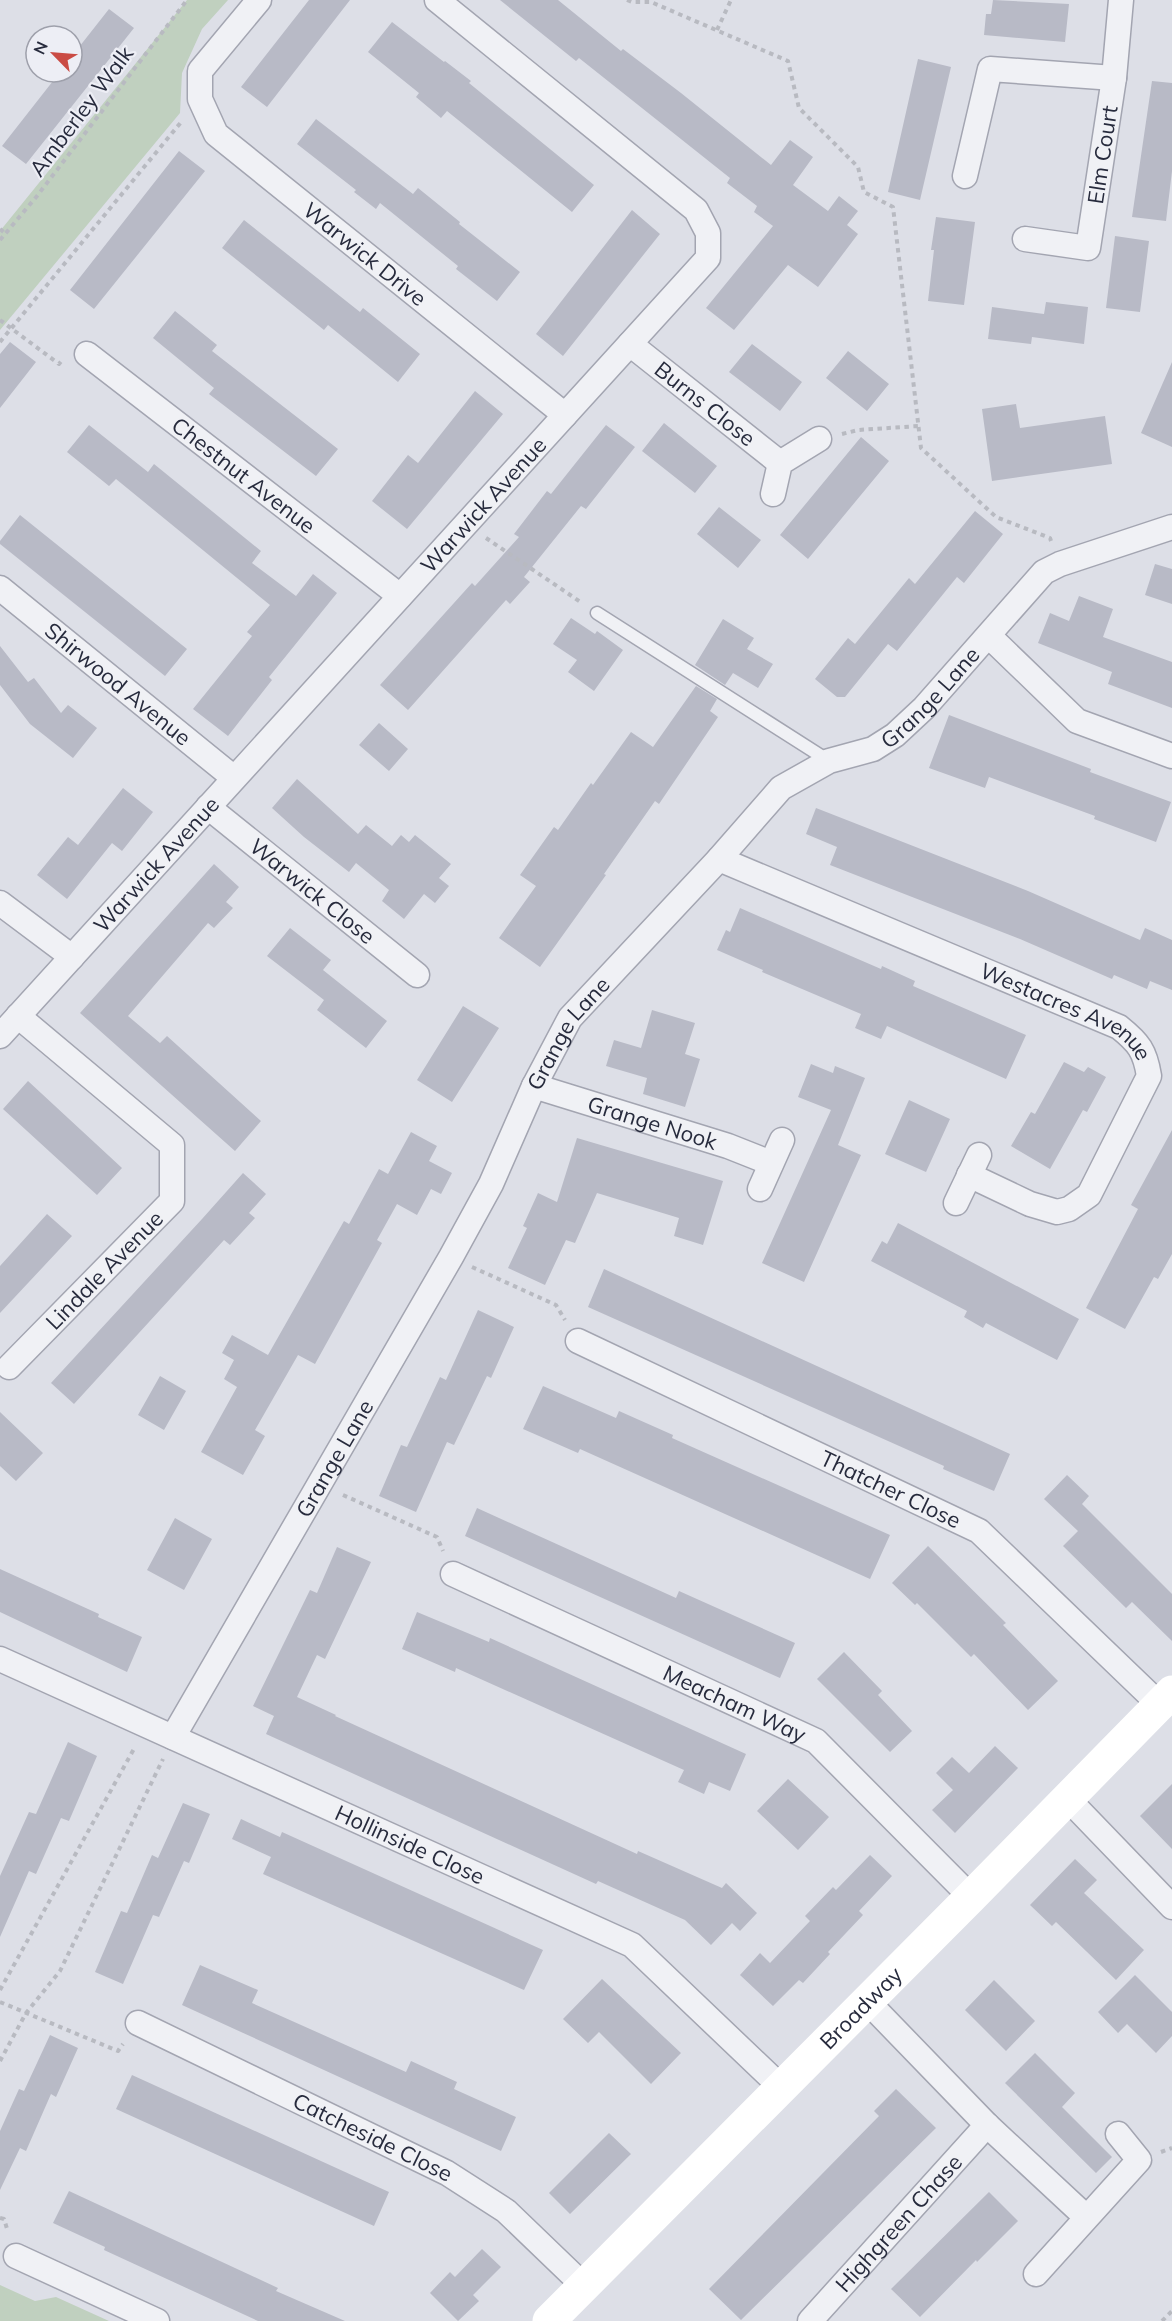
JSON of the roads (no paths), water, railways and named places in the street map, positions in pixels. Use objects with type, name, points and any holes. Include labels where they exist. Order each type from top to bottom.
[{"type":"street","name":"Warwick Drive","points":[[259,0],[200,71],[200,99],[216,134],[565,415]]},
{"type":"street","name":"Elm Court","points":[[1025,239],[1088,248],[1114,78],[1121,0]]},
{"type":"street","name":"Warwick Avenue","points":[[0,1036],[708,258],[708,233],[696,210],[446,3]]},
{"type":"street","points":[[965,176],[980,154],[990,69],[1114,78]]},
{"type":"street","name":"Burns Close","points":[[630,344],[780,463]]},
{"type":"street","name":"Chestnut Avenue","points":[[87,354],[400,596]]},
{"type":"street","points":[[773,494],[780,463],[819,439]]},
{"type":"street","name":"Grange Lane","points":[[173,1737],[451,1257],[491,1184],[534,1086],[570,1018],[719,859],[781,788],[829,761],[873,748],[895,735],[924,708],[1044,572],[1060,564],[1172,527]]},
{"type":"street","name":"Shirwood Avenue","points":[[0,588],[234,778]]},
{"type":"street","points":[[989,636],[1077,721],[1172,756]]},
{"type":"street","name":"Warwick Close","points":[[208,807],[417,975]]},
{"type":"street","name":"Westacres Avenue","points":[[719,859],[1119,1027],[1133,1038],[1145,1054],[1149,1076],[1089,1195],[1069,1209],[1057,1212],[1030,1204],[974,1165],[956,1203]]},
{"type":"street","points":[[0,903],[72,957]]},
{"type":"street","name":"Lindale Avenue","points":[[9,1367],[172,1201],[172,1145],[18,1016]]},
{"type":"street","name":"Grange Nook","points":[[534,1086],[728,1146],[771,1163]]},
{"type":"street","points":[[760,1189],[782,1140]]},
{"type":"street","name":"Thatcher Close","points":[[578,1341],[979,1532],[1166,1698]]},
{"type":"street","name":"Meacham Way","points":[[453,1574],[816,1741],[971,1897]]},
{"type":"street","name":"Hollinside Close","points":[[0,1659],[632,1945],[782,2088]]},
{"type":"street","name":"Broadway","points":[[549,2321],[1166,1698]]},
{"type":"street","points":[[1068,1799],[1172,1907]]},
{"type":"street","points":[[867,2001],[987,2125],[1086,2217]]},
{"type":"street","name":"Catcheside Close","points":[[138,2023],[447,2173],[506,2211],[584,2286]]},
{"type":"street","name":"Highgreen Chase","points":[[810,2321],[987,2125]]},
{"type":"street","points":[[1036,2274],[1139,2160],[1118,2134]]},
{"type":"street","points":[[16,2256],[157,2321]]},
{"type":"lane","points":[[597,613],[829,761]]}]
